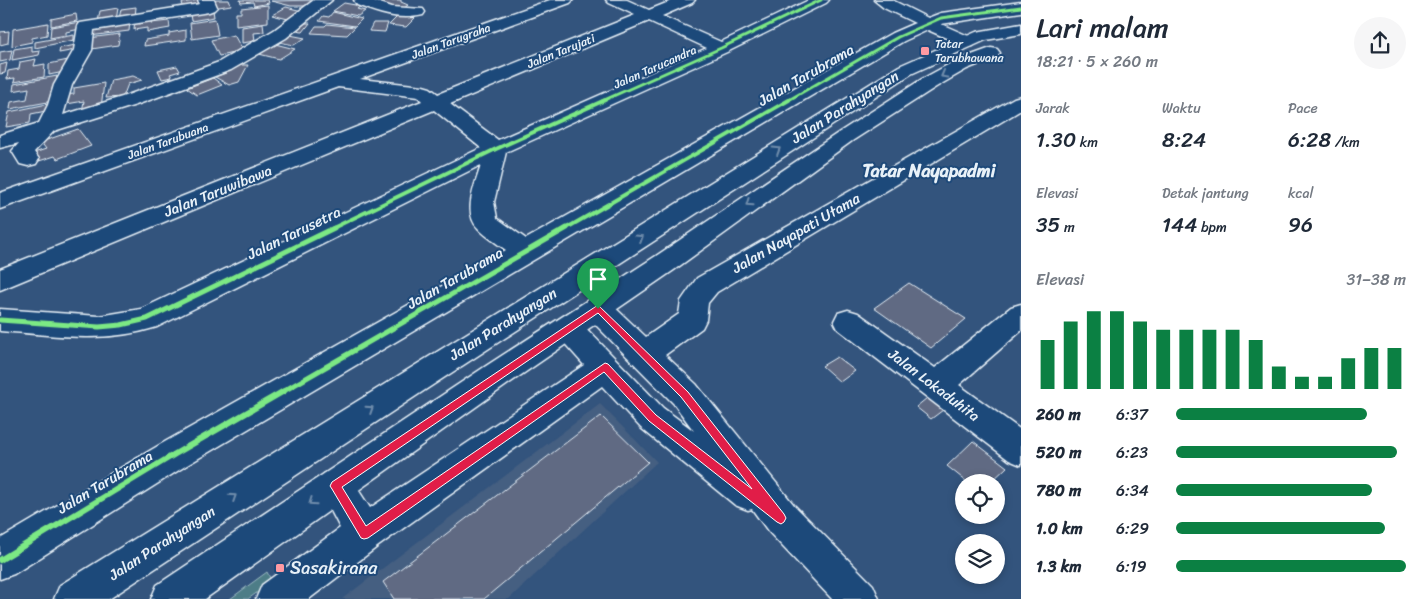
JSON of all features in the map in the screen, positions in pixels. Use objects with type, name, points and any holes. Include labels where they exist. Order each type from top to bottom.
[{"type":"street","points":[[28,159],[23,151],[48,126],[58,104],[63,85],[83,50],[86,26],[208,7],[206,0]]},
{"type":"street","points":[[0,142],[129,101],[225,66],[280,34],[324,0]]},
{"type":"street","points":[[362,0],[362,2],[390,12],[417,12]]},
{"type":"street","name":"Jalan Tarugraha","points":[[337,82],[564,0]]},
{"type":"street","points":[[614,0],[721,48]]},
{"type":"street","name":"Jalan Tarujati","points":[[436,103],[687,0]]},
{"type":"street","name":"Jalan Tarucandra","points":[[496,149],[721,48],[821,0]]},
{"type":"street","points":[[882,0],[889,5],[934,20],[1021,6]]},
{"type":"street","points":[[899,0],[934,20],[975,39]]},
{"type":"street","name":"Jalan Tarubrama","points":[[0,560],[176,454],[525,252],[882,47],[934,20]]},
{"type":"street","name":"Jalan Parahyangan","points":[[74,599],[817,124],[905,70],[975,39],[1021,29]]},
{"type":"street","name":"Jalan Parahyangan","points":[[171,599],[569,329],[845,137],[929,83],[961,65],[1021,44]]},
{"type":"street","points":[[337,82],[423,92],[496,149],[482,202],[486,222],[525,252]]},
{"type":"street","name":"Jalan Tarubuana","points":[[0,201],[337,82]]},
{"type":"street","name":"Jalan Nayapati Utama","points":[[645,354],[692,320],[696,301],[708,285],[1021,102]]},
{"type":"street","name":"Jalan Taruwibawa","points":[[0,280],[436,103]]},
{"type":"street","points":[[817,124],[845,137]]},
{"type":"street","name":"Jalan Tarusetra","points":[[0,320],[99,327],[121,325],[147,319],[496,149]]},
{"type":"street","points":[[598,309],[685,394],[781,518],[859,599]]},
{"type":"street","points":[[936,386],[1021,315]]},
{"type":"street","name":"Jalan Lokaduhita","points":[[848,320],[1021,449]]},
{"type":"street","points":[[569,329],[652,418],[781,518]]},
{"type":"street","points":[[276,599],[364,534],[605,367]]},
{"type":"street","points":[[336,486],[364,534]]},
{"type":"shaded area","name":"Sasakirana","points":[[600,404],[657,462],[509,599],[342,599]]},
{"type":"green space","points":[[267,572],[272,582],[248,599],[230,599]]},
{"type":"building","points":[[199,0],[203,6],[185,10],[182,3]]},
{"type":"building","points":[[210,0],[229,0],[231,5],[213,8]]},
{"type":"building","points":[[240,0],[268,0],[269,3],[254,6],[253,2],[241,3]]},
{"type":"building","points":[[317,0],[310,6],[291,6],[271,1]]},
{"type":"building","points":[[364,0],[401,0],[401,2],[408,5],[399,12]]},
{"type":"building","points":[[344,3],[361,6],[357,9],[365,11],[358,16],[333,11]]},
{"type":"building","points":[[268,5],[268,22],[236,26],[236,13],[241,13],[241,8]]},
{"type":"building","points":[[136,7],[135,17],[119,19],[121,9]]},
{"type":"building","points":[[286,7],[302,11],[288,19],[272,15]]},
{"type":"building","points":[[118,8],[116,20],[98,22],[100,11]]},
{"type":"building","points":[[213,10],[214,17],[191,21],[190,14]]},
{"type":"building","points":[[333,12],[362,19],[355,26],[319,21],[323,16],[329,17]]},
{"type":"building","points":[[76,14],[77,21],[51,26],[51,19]]},
{"type":"building","points":[[399,15],[416,17],[406,27],[389,25]]},
{"type":"building","points":[[151,17],[151,23],[169,21],[170,28],[147,32],[147,28],[134,30],[135,20]]},
{"type":"building","points":[[215,19],[218,35],[192,39],[190,23]]},
{"type":"building","points":[[130,21],[129,31],[89,36],[91,27]]},
{"type":"building","points":[[80,22],[80,29],[66,32],[66,35],[50,38],[51,27]]},
{"type":"building","points":[[48,23],[47,35],[32,38],[32,42],[12,46],[13,29]]},
{"type":"building","points":[[301,23],[310,23],[303,32],[294,31]]},
{"type":"building","points":[[373,23],[388,23],[385,32],[369,31]]},
{"type":"building","points":[[263,24],[264,32],[254,33],[255,41],[242,43],[242,27]]},
{"type":"building","points":[[327,24],[355,27],[347,35],[311,33],[316,26],[325,26]]},
{"type":"building","points":[[186,30],[186,40],[144,46],[145,40],[169,36],[169,33]]},
{"type":"building","points":[[9,31],[8,43],[0,45],[0,32]]},
{"type":"building","points":[[120,34],[118,45],[85,50],[89,38]]},
{"type":"building","points":[[74,35],[74,40],[35,48],[35,42]]},
{"type":"building","points":[[234,35],[243,51],[219,56],[211,40]]},
{"type":"building","points":[[290,35],[305,38],[294,45],[279,42]]},
{"type":"building","points":[[81,44],[81,49],[59,53],[60,48]]},
{"type":"building","points":[[275,44],[295,49],[279,59],[259,54]]},
{"type":"building","points":[[32,46],[32,52],[40,51],[39,55],[12,60],[14,49]]},
{"type":"building","points":[[12,50],[10,60],[0,62],[0,52]]},
{"type":"building","points":[[36,59],[34,66],[45,64],[44,77],[14,82],[15,78],[7,79],[8,71],[19,69],[20,62]]},
{"type":"building","points":[[68,60],[69,71],[49,75],[49,64]]},
{"type":"building","points":[[7,63],[5,73],[0,74],[0,65]]},
{"type":"building","points":[[234,65],[248,65],[239,82],[229,85],[215,77],[230,71]]},
{"type":"building","points":[[177,66],[180,71],[170,74],[172,77],[162,79],[158,70]]},
{"type":"building","points":[[57,76],[53,101],[10,109],[11,102],[27,99],[29,88],[13,91],[14,84]]},
{"type":"building","points":[[133,76],[142,80],[128,84],[123,97],[106,98],[111,80]]},
{"type":"building","points":[[213,78],[222,85],[197,95],[187,88]]},
{"type":"building","points":[[104,83],[101,108],[82,112],[84,101],[61,105],[63,95],[74,94],[74,88]]},
{"type":"building","points":[[52,103],[51,110],[31,114],[30,123],[6,127],[9,112]]},
{"type":"building","points":[[78,129],[91,146],[57,159],[55,156],[39,161],[34,153],[46,149],[41,142]]},
{"type":"building","points":[[909,283],[966,319],[931,348],[874,308]]},
{"type":"building","points":[[837,357],[855,371],[840,382],[822,366]]},
{"type":"building","points":[[927,398],[943,410],[931,419],[916,407]]},
{"type":"building","name":"Sasakirana","points":[[601,416],[648,462],[484,599],[394,599],[383,582]]},
{"type":"building","points":[[973,441],[1007,467],[1000,474],[957,474],[947,466]]},
{"type":"cycle path","points":[[0,320],[99,327],[121,325],[147,319],[496,149],[721,48],[821,0]]},
{"type":"cycle path","points":[[0,560],[175,454],[898,37],[941,18],[1021,7]]},
{"type":"place","name":"Tatar Tarubhawana","points":[[925,51]]},
{"type":"place","name":"Sasakirana","points":[[280,568]]},
{"type":"district","name":"Tatar Nayapadmi","points":[[929,171]]},
{"type":"route","points":[[598,309],[685,394],[781,518],[652,418],[605,367],[364,534],[336,486],[497,375],[598,309]]}]
